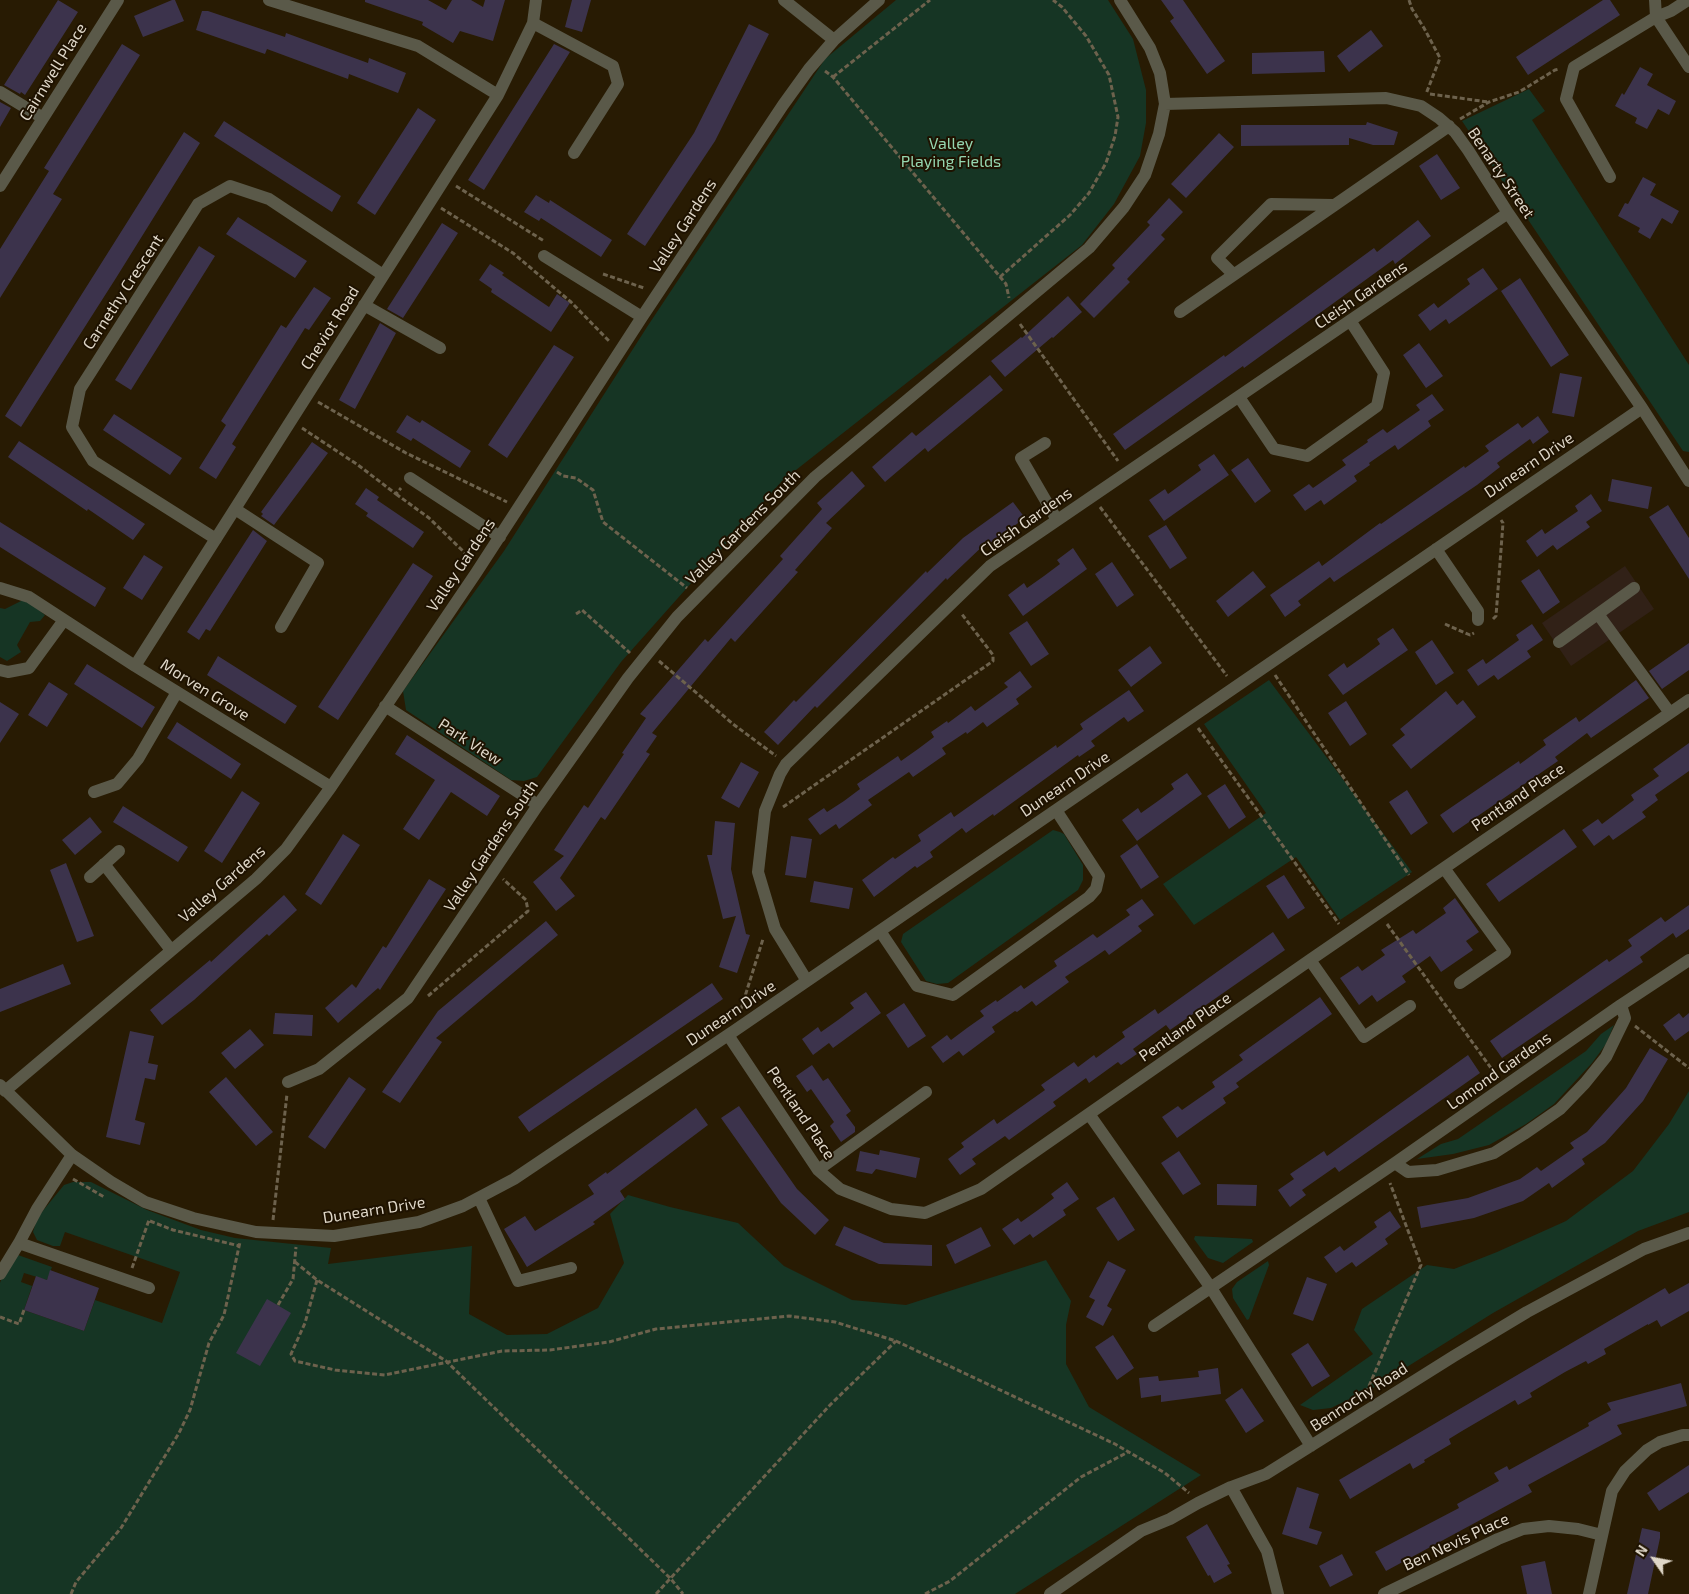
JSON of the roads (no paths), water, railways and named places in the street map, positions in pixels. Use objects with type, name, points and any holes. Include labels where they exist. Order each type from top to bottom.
[{"type":"street","name":"Cairnwell Place","points":[[0,186],[118,0]]},
{"type":"street","points":[[269,0],[418,46],[498,95]]},
{"type":"street","name":"Cheviot Road","points":[[135,666],[498,95],[533,23],[536,0]]},
{"type":"street","points":[[784,0],[834,40]]},
{"type":"street","name":"Valley Gardens","points":[[2,1088],[256,879],[286,848],[330,787],[476,573],[642,317],[809,69],[834,40],[880,0]]},
{"type":"street","name":"Valley Gardens South","points":[[288,1082],[319,1069],[408,998],[538,806],[628,678],[677,617],[697,596],[815,477],[1089,248],[1124,207],[1145,175],[1159,134],[1165,104],[1160,73],[1150,48],[1120,0]]},
{"type":"street","points":[[1655,0],[1656,17],[1689,67]]},
{"type":"street","points":[[1610,177],[1566,99],[1574,67],[1656,17],[1671,11],[1688,0]]},
{"type":"street","points":[[533,23],[613,66],[618,84],[574,153]]},
{"type":"street","points":[[0,92],[43,118]]},
{"type":"street","name":"Benarty Street","points":[[1165,104],[1386,98],[1421,106],[1439,118],[1449,126],[1468,150],[1508,213],[1642,408],[1689,481]]},
{"type":"street","points":[[1180,312],[1449,126]]},
{"type":"street","name":"Carnethy Crescent","points":[[216,539],[93,461],[72,427],[80,389],[198,204],[230,186],[269,199],[383,275]]},
{"type":"street","points":[[1233,274],[1217,258],[1270,204],[1334,205]]},
{"type":"street","name":"Cleish Gardens","points":[[807,981],[775,929],[758,872],[765,811],[786,764],[990,566],[1351,322],[1508,213]]},
{"type":"street","points":[[544,256],[642,317]]},
{"type":"street","points":[[364,305],[440,348]]},
{"type":"street","points":[[1240,397],[1274,449],[1307,456],[1377,406],[1384,373],[1351,322]]},
{"type":"street","name":"Dunearn Drive","points":[[2,1088],[72,1155],[111,1182],[145,1202],[193,1218],[239,1229],[297,1235],[334,1236],[419,1222],[463,1206],[514,1179],[731,1033],[1642,408]]},
{"type":"street","points":[[1045,443],[1021,458],[1057,520]]},
{"type":"street","points":[[410,478],[500,537]]},
{"type":"street","points":[[235,510],[318,563],[281,627]]},
{"type":"street","points":[[1436,549],[1478,611],[1482,624]]},
{"type":"street","name":"Morven Grove","points":[[0,588],[29,597],[135,666],[330,787]]},
{"type":"street","points":[[1559,642],[1634,588]]},
{"type":"street","points":[[1598,614],[1670,713]]},
{"type":"street","points":[[0,670],[8,672],[29,668],[64,620]]},
{"type":"street","points":[[94,792],[117,784],[138,759],[177,692]]},
{"type":"street","name":"Pentland Place","points":[[731,1033],[818,1170],[840,1189],[891,1209],[925,1213],[981,1189],[1346,935],[1689,700]]},
{"type":"street","name":"Park View","points":[[385,706],[538,806]]},
{"type":"street","points":[[880,931],[917,986],[953,995],[1089,897],[1096,889],[1099,876],[1056,810]]},
{"type":"street","points":[[90,877],[119,851]]},
{"type":"street","points":[[104,864],[171,950]]},
{"type":"street","points":[[1444,868],[1505,952],[1460,983]]},
{"type":"street","points":[[1310,960],[1364,1037],[1410,1006]]},
{"type":"street","name":"Lomond Gardens","points":[[1154,1326],[1395,1164],[1621,1005],[1689,960]]},
{"type":"street","points":[[1395,1164],[1408,1172],[1437,1170],[1494,1153],[1560,1109],[1586,1083],[1606,1057],[1625,1018],[1621,1005]]},
{"type":"street","points":[[818,1170],[926,1092]]},
{"type":"street","points":[[1089,1114],[1211,1288],[1311,1446]]},
{"type":"street","points":[[0,1274],[37,1209],[72,1155]]},
{"type":"street","points":[[479,1198],[518,1281],[571,1268]]},
{"type":"street","name":"Bennochy Road","points":[[1050,1594],[1141,1531],[1170,1519],[1231,1487],[1266,1474],[1527,1312],[1644,1249],[1689,1233]]},
{"type":"street","points":[[19,1243],[149,1288]]},
{"type":"street","points":[[1589,1594],[1612,1491],[1625,1471],[1647,1450],[1660,1442],[1689,1435]]},
{"type":"street","points":[[1231,1487],[1267,1551],[1278,1594]]},
{"type":"street","name":"Ben Nevis Place","points":[[1384,1594],[1498,1539],[1523,1529],[1549,1526],[1578,1529],[1602,1535]]},
{"type":"park label","name":"Valley Playing Fields","points":[[951,153]]}]
